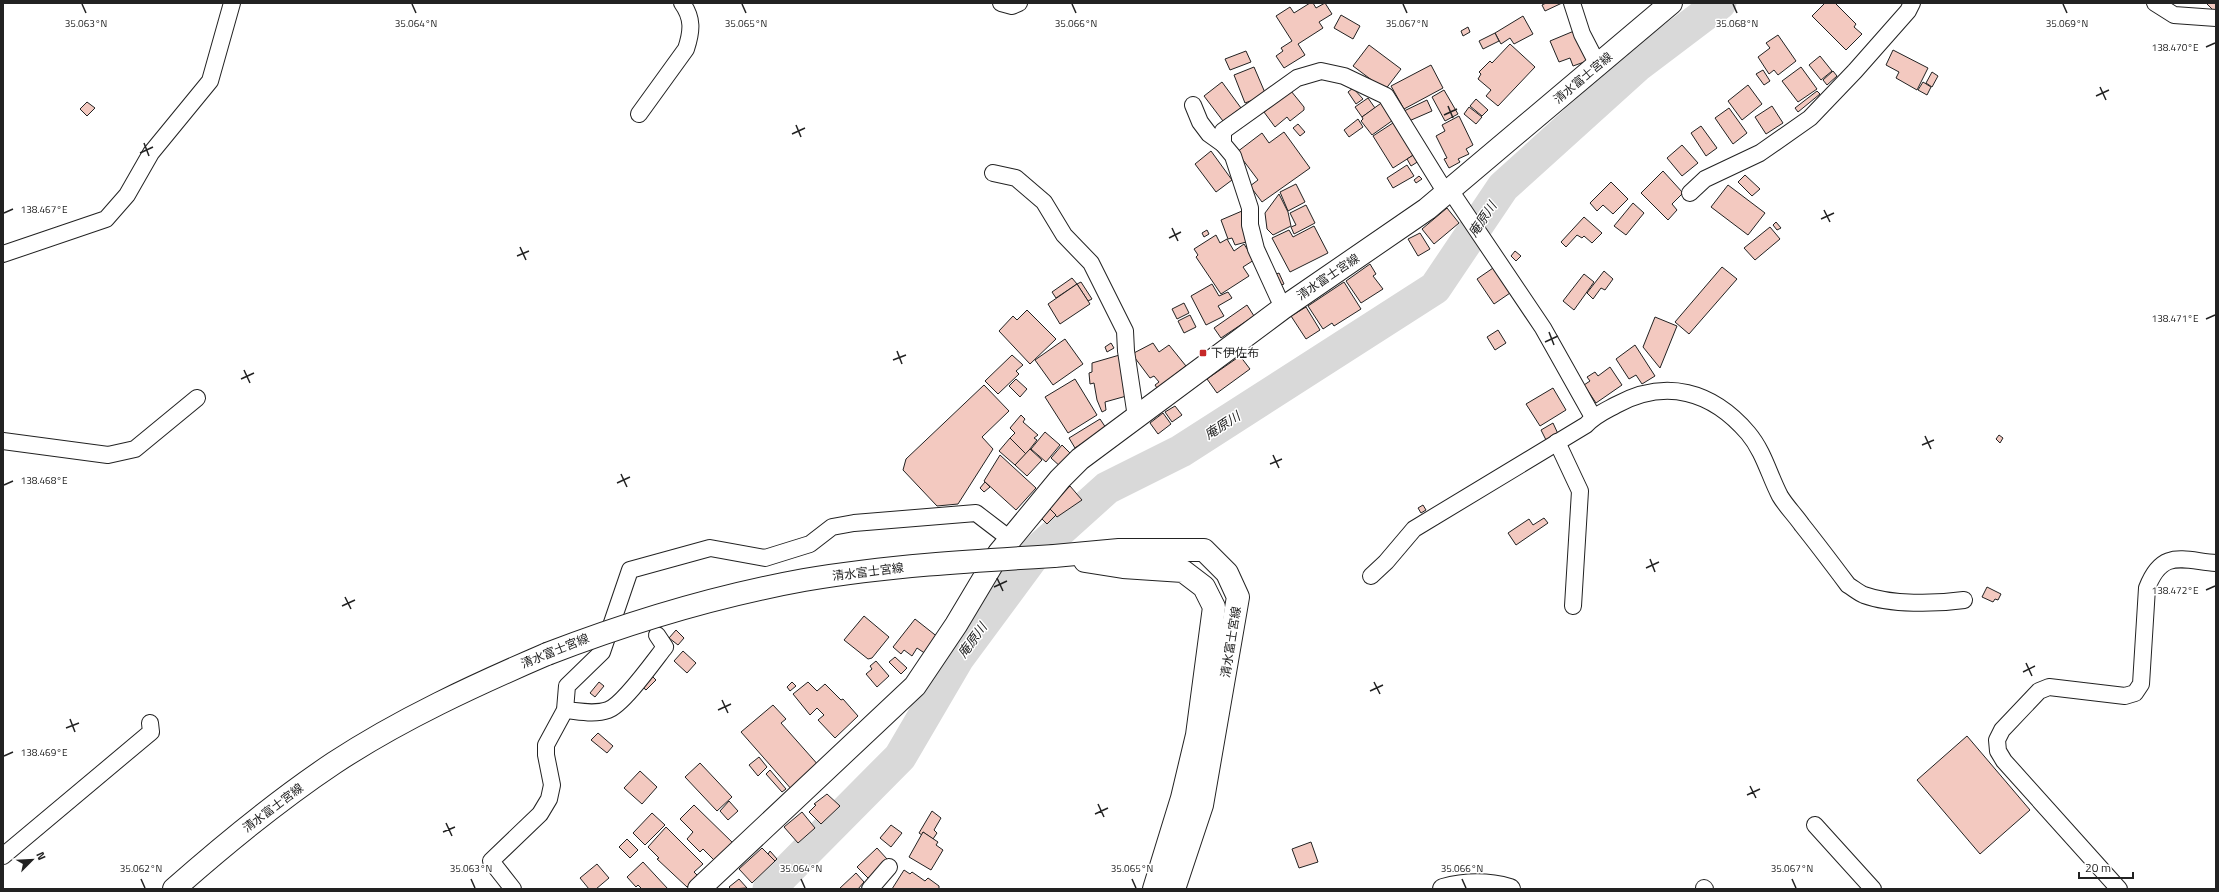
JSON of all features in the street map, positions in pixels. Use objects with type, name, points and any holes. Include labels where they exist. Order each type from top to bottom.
[{"type":"main road","name":"清水富士宮線","points":[[699,889],[915,686],[956,625],[999,553],[1070,469],[1136,417],[1283,308],[1427,209],[1671,3]]},
{"type":"main road","name":"清水富士宮線","points":[[174,889],[217,851],[272,808],[335,763],[397,725],[547,654],[653,616],[804,580],[939,563],[1054,556],[1119,550],[1204,550],[1227,573],[1238,597],[1202,805],[1174,889]]},
{"type":"main road","name":"清水富士宮線","points":[[1054,556],[1123,567],[1183,571],[1204,587],[1214,607],[1198,735],[1182,798],[1154,889]]},
{"type":"street","points":[[3,254],[106,219],[127,195],[151,153],[210,81],[232,3]]},
{"type":"street","points":[[639,114],[686,49],[690,36],[691,25],[688,12],[682,3]]},
{"type":"street","points":[[1001,3],[1012,6],[1019,3]]},
{"type":"street","points":[[1572,3],[1582,34],[1598,65]]},
{"type":"street","points":[[1690,192],[1705,179],[1760,153],[1810,118],[1855,71],[1908,11],[1912,3]]},
{"type":"street","points":[[2155,3],[2174,16],[2216,18]]},
{"type":"street","points":[[1223,144],[1223,131],[1262,105],[1298,78],[1321,71],[1344,76],[1386,96],[1448,192],[1543,328],[1594,417]]},
{"type":"street","points":[[1193,105],[1200,122],[1209,134],[1223,144],[1233,156],[1250,208],[1250,225],[1256,249],[1283,308]]},
{"type":"street","points":[[993,173],[1016,178],[1044,202],[1064,235],[1091,263],[1125,331],[1126,351],[1136,417]]},
{"type":"street","points":[[1371,576],[1386,562],[1414,529],[1586,425],[1594,417],[1633,395],[1660,390],[1686,391],[1708,399],[1729,414],[1749,434],[1762,454],[1780,496],[1848,585],[1864,595],[1882,599],[1944,603],[1964,600]]},
{"type":"street","points":[[3,441],[108,455],[135,449],[197,398]]},
{"type":"street","points":[[1557,442],[1580,491],[1573,606]]},
{"type":"street","points":[[513,889],[491,861],[540,814],[549,799],[552,786],[546,755],[546,745],[565,710],[567,686],[602,652],[630,570],[710,548],[764,558],[810,544],[832,527],[854,523],[976,513],[1010,539]]},
{"type":"street","points":[[2119,889],[2004,761],[1998,751],[1997,740],[2002,730],[2039,691],[2049,687],[2125,696],[2135,693],[2141,684],[2147,588],[2152,574],[2160,564],[2174,559],[2216,563]]},
{"type":"street","points":[[565,710],[594,712],[608,710],[619,702],[666,647],[657,635]]},
{"type":"street","points":[[3,856],[151,732],[150,723]]},
{"type":"street","points":[[1815,825],[1873,889]]},
{"type":"street","points":[[870,889],[889,867]]},
{"type":"street","points":[[1443,889],[1474,885],[1495,885],[1510,889]]},
{"type":"building","points":[[1310,3],[1313,3],[1316,8],[1325,3],[1332,14],[1319,22],[1323,28],[1298,44],[1305,55],[1284,68],[1276,56],[1283,51],[1281,48],[1292,41],[1276,16],[1290,7],[1294,13]]},
{"type":"building","points":[[1546,3],[1562,3],[1545,11],[1542,5]]},
{"type":"building","points":[[1825,3],[1835,3],[1856,24],[1854,27],[1862,34],[1846,50],[1812,16]]},
{"type":"building","points":[[2206,3],[2216,3],[2216,11],[2215,12]]},
{"type":"building","points":[[1341,15],[1360,26],[1353,39],[1334,28]]},
{"type":"building","points":[[1523,16],[1533,34],[1514,44],[1510,38],[1501,44],[1495,33]]},
{"type":"building","points":[[1468,27],[1470,32],[1463,36],[1461,31]]},
{"type":"building","points":[[1574,31],[1587,61],[1573,66],[1570,58],[1559,62],[1550,41]]},
{"type":"building","points":[[1495,33],[1499,41],[1483,49],[1479,41]]},
{"type":"building","points":[[1778,35],[1796,61],[1778,75],[1774,70],[1769,74],[1758,57],[1770,48],[1766,43]]},
{"type":"building","points":[[1510,44],[1535,67],[1498,106],[1486,96],[1491,90],[1478,79],[1481,74],[1479,72],[1490,61],[1492,63]]},
{"type":"building","points":[[1369,45],[1401,69],[1385,90],[1353,66]]},
{"type":"building","points":[[1893,50],[1928,68],[1917,90],[1896,78],[1899,72],[1886,65]]},
{"type":"building","points":[[1246,51],[1251,62],[1230,70],[1225,59]]},
{"type":"building","points":[[1820,56],[1832,71],[1821,80],[1809,65]]},
{"type":"building","points":[[1431,65],[1443,88],[1404,109],[1391,86]]},
{"type":"building","points":[[1254,67],[1266,95],[1245,103],[1234,75]]},
{"type":"building","points":[[1801,67],[1817,89],[1798,102],[1782,81]]},
{"type":"building","points":[[1763,70],[1770,81],[1764,85],[1756,74]]},
{"type":"building","points":[[1833,71],[1837,76],[1827,85],[1823,80]]},
{"type":"building","points":[[1932,72],[1938,76],[1932,87],[1926,83]]},
{"type":"building","points":[[1222,82],[1241,108],[1223,121],[1204,96]]},
{"type":"building","points":[[1923,82],[1931,87],[1927,95],[1918,90]]},
{"type":"building","points":[[1748,85],[1762,104],[1742,120],[1728,101]]},
{"type":"building","points":[[1353,88],[1363,99],[1356,104],[1348,92]]},
{"type":"building","points":[[1444,90],[1458,114],[1445,121],[1432,97]]},
{"type":"building","points":[[1291,91],[1304,107],[1304,110],[1290,121],[1287,117],[1275,127],[1264,112]]},
{"type":"building","points":[[1817,91],[1820,94],[1798,112],[1795,108]]},
{"type":"building","points":[[1368,98],[1375,108],[1362,117],[1355,107]]},
{"type":"building","points":[[1476,99],[1488,110],[1482,116],[1470,106]]},
{"type":"building","points":[[1427,100],[1432,111],[1409,121],[1404,111]]},
{"type":"building","points":[[1384,101],[1396,118],[1372,135],[1361,121],[1363,119],[1362,117]]},
{"type":"building","points":[[87,102],[95,108],[87,116],[80,109]]},
{"type":"building","points":[[1772,106],[1783,123],[1766,134],[1755,117]]},
{"type":"building","points":[[1469,107],[1482,117],[1476,124],[1464,114]]},
{"type":"building","points":[[1729,108],[1747,133],[1733,144],[1715,118]]},
{"type":"building","points":[[1459,116],[1473,145],[1466,149],[1469,154],[1458,159],[1460,162],[1449,168],[1444,159],[1447,158],[1436,136],[1445,131],[1442,125]]},
{"type":"building","points":[[1358,119],[1363,127],[1349,137],[1344,130]]},
{"type":"building","points":[[1396,121],[1415,154],[1393,168],[1373,136]]},
{"type":"building","points":[[1298,124],[1305,132],[1300,136],[1293,128]]},
{"type":"building","points":[[1701,126],[1717,148],[1706,156],[1691,133]]},
{"type":"building","points":[[1284,132],[1310,168],[1262,202],[1250,186],[1258,180],[1237,152],[1262,133],[1269,143]]},
{"type":"building","points":[[1682,145],[1698,163],[1682,176],[1667,158]]},
{"type":"building","points":[[1211,151],[1232,180],[1216,192],[1195,164]]},
{"type":"building","points":[[1415,154],[1419,161],[1411,166],[1407,159]]},
{"type":"building","points":[[1407,165],[1414,176],[1393,188],[1387,178]]},
{"type":"building","points":[[1663,171],[1683,193],[1672,204],[1677,210],[1668,220],[1641,193]]},
{"type":"building","points":[[1745,175],[1760,189],[1752,196],[1738,182]]},
{"type":"building","points":[[1419,176],[1422,179],[1416,183],[1414,180]]},
{"type":"building","points":[[1611,182],[1628,199],[1613,214],[1603,205],[1597,211],[1590,203]]},
{"type":"building","points":[[1296,184],[1305,202],[1288,211],[1280,192]]},
{"type":"building","points":[[1728,185],[1765,213],[1748,235],[1711,207]]},
{"type":"building","points":[[1279,194],[1288,212],[1291,226],[1273,235],[1267,229],[1265,213]]},
{"type":"building","points":[[1633,203],[1644,213],[1626,235],[1614,226]]},
{"type":"building","points":[[1306,205],[1315,223],[1294,234],[1291,227],[1296,225],[1290,213]]},
{"type":"building","points":[[1447,208],[1459,223],[1434,244],[1422,229]]},
{"type":"building","points":[[1242,211],[1250,241],[1235,245],[1232,238],[1228,239],[1221,220]]},
{"type":"building","points":[[1584,217],[1602,233],[1592,243],[1584,236],[1582,238],[1577,235],[1566,247],[1561,242]]},
{"type":"building","points":[[1776,222],[1781,228],[1777,230],[1773,225]]},
{"type":"building","points":[[1314,226],[1328,253],[1290,272],[1272,238],[1289,230],[1293,237]]},
{"type":"building","points":[[1770,227],[1780,239],[1755,260],[1744,248]]},
{"type":"building","points":[[1207,230],[1209,234],[1204,237],[1202,233]]},
{"type":"building","points":[[1420,233],[1430,249],[1418,256],[1408,239]]},
{"type":"building","points":[[1216,235],[1220,243],[1227,239],[1234,251],[1244,244],[1254,260],[1243,267],[1249,276],[1221,294],[1196,257],[1198,255],[1194,249]]},
{"type":"building","points":[[1515,251],[1521,256],[1516,261],[1511,256]]},
{"type":"building","points":[[1370,264],[1376,274],[1373,276],[1383,289],[1361,303],[1346,281]]},
{"type":"building","points":[[1496,266],[1513,291],[1494,304],[1477,279]]},
{"type":"building","points":[[1722,267],[1737,279],[1689,334],[1675,322]]},
{"type":"building","points":[[1604,271],[1613,279],[1605,290],[1601,288],[1593,299],[1587,293]]},
{"type":"building","points":[[1279,273],[1284,284],[1279,286],[1274,275]]},
{"type":"building","points":[[1584,274],[1594,282],[1574,310],[1563,301]]},
{"type":"building","points":[[1072,278],[1077,284],[1056,298],[1052,292]]},
{"type":"building","points":[[1081,282],[1092,299],[1088,301],[1077,284]]},
{"type":"building","points":[[1344,282],[1361,309],[1334,326],[1332,323],[1323,329],[1308,306]]},
{"type":"building","points":[[1077,284],[1090,304],[1060,324],[1048,304]]},
{"type":"building","points":[[1212,284],[1219,296],[1228,292],[1232,298],[1218,306],[1224,316],[1206,325],[1191,296]]},
{"type":"building","points":[[1184,303],[1189,313],[1177,319],[1172,309]]},
{"type":"building","points":[[1247,305],[1254,316],[1221,338],[1214,328]]},
{"type":"building","points":[[1306,307],[1320,330],[1306,339],[1291,316]]},
{"type":"building","points":[[1027,310],[1056,339],[1030,364],[999,331],[1013,316],[1017,320]]},
{"type":"building","points":[[1190,315],[1196,327],[1184,333],[1178,321]]},
{"type":"building","points":[[1655,317],[1677,326],[1660,368],[1643,347]]},
{"type":"building","points":[[1498,330],[1506,343],[1495,350],[1487,337]]},
{"type":"building","points":[[1065,339],[1083,364],[1053,385],[1035,360]]},
{"type":"building","points":[[1111,343],[1114,348],[1107,352],[1105,347]]},
{"type":"building","points":[[1153,343],[1159,352],[1169,345],[1186,366],[1164,383],[1159,391],[1155,385],[1159,382],[1154,376],[1150,378],[1132,354]]},
{"type":"building","points":[[1635,345],[1655,376],[1642,384],[1636,375],[1629,379],[1616,359]]},
{"type":"building","points":[[1123,354],[1130,395],[1105,402],[1106,410],[1102,412],[1097,400],[1094,383],[1090,384],[1089,373],[1092,372],[1092,363]]},
{"type":"building","points":[[1012,355],[1023,365],[1016,371],[1019,374],[998,394],[985,381]]},
{"type":"building","points":[[1240,356],[1250,369],[1217,393],[1207,379]]},
{"type":"building","points":[[1610,367],[1622,385],[1596,403],[1584,385],[1590,381],[1587,377],[1595,372],[1598,376]]},
{"type":"building","points":[[1016,379],[1027,389],[1020,397],[1009,386]]},
{"type":"building","points":[[1075,379],[1097,415],[1068,433],[1045,397]]},
{"type":"building","points":[[984,385],[1009,411],[982,437],[993,449],[958,504],[937,506],[903,470],[906,459]]},
{"type":"building","points":[[1553,388],[1566,410],[1540,426],[1526,404]]},
{"type":"building","points":[[1175,406],[1182,415],[1172,422],[1165,412]]},
{"type":"building","points":[[1163,413],[1171,424],[1158,434],[1150,423]]},
{"type":"building","points":[[1021,415],[1025,419],[1023,422],[1038,435],[1034,438],[1037,440],[1026,454],[1010,438],[1015,433],[1010,428]]},
{"type":"building","points":[[1100,419],[1106,428],[1075,448],[1069,438]]},
{"type":"building","points":[[1553,423],[1559,436],[1547,442],[1541,430]]},
{"type":"building","points":[[1045,432],[1060,445],[1046,462],[1031,449]]},
{"type":"building","points":[[1999,435],[2003,438],[2000,443],[1996,439]]},
{"type":"building","points":[[1010,438],[1026,454],[1015,465],[999,451]]},
{"type":"building","points":[[1062,445],[1073,456],[1062,468],[1051,458]]},
{"type":"building","points":[[1030,449],[1042,460],[1027,476],[1015,465]]},
{"type":"building","points":[[1000,455],[1036,488],[1016,510],[984,481]]},
{"type":"building","points":[[985,482],[990,487],[984,492],[980,488]]},
{"type":"building","points":[[1070,486],[1082,500],[1057,517],[1049,508]]},
{"type":"building","points":[[1423,505],[1426,510],[1421,513],[1418,508]]},
{"type":"building","points":[[1049,508],[1056,515],[1047,524],[1041,518]]},
{"type":"building","points":[[1544,518],[1548,523],[1516,545],[1508,533],[1529,519],[1533,525]]},
{"type":"building","points":[[1987,587],[2001,594],[1998,600],[1995,599],[1993,602],[1982,597]]},
{"type":"building","points":[[864,616],[889,637],[872,658],[868,659],[844,640]]},
{"type":"building","points":[[915,619],[939,638],[926,654],[917,648],[912,656],[904,650],[901,654],[893,647]]},
{"type":"building","points":[[676,630],[684,638],[678,645],[669,638]]},
{"type":"building","points":[[683,651],[696,663],[687,673],[674,661]]},
{"type":"building","points":[[895,657],[907,668],[901,674],[889,662]]},
{"type":"building","points":[[876,661],[889,676],[877,687],[866,674],[872,669],[870,666]]},
{"type":"building","points":[[647,671],[656,680],[646,690],[637,682]]},
{"type":"building","points":[[599,682],[604,686],[595,697],[590,693]]},
{"type":"building","points":[[792,682],[796,686],[790,691],[787,687]]},
{"type":"building","points":[[808,682],[817,691],[825,684],[841,700],[843,699],[858,716],[835,738],[818,720],[824,715],[817,708],[810,715],[793,694]]},
{"type":"building","points":[[773,705],[786,719],[781,723],[820,767],[793,791],[741,732]]},
{"type":"building","points":[[598,733],[613,746],[607,753],[591,740]]},
{"type":"building","points":[[1967,736],[2030,810],[1980,854],[1917,780]]},
{"type":"building","points":[[759,757],[767,767],[758,776],[749,765]]},
{"type":"building","points":[[700,763],[732,797],[717,811],[685,777]]},
{"type":"building","points":[[770,770],[786,789],[782,792],[766,774]]},
{"type":"building","points":[[640,771],[657,787],[642,804],[624,788]]},
{"type":"building","points":[[827,794],[840,806],[821,824],[809,812],[816,805],[814,804]]},
{"type":"building","points":[[729,801],[738,811],[728,820],[720,811]]},
{"type":"building","points":[[694,805],[735,845],[716,862],[703,849],[700,852],[687,839],[693,832],[680,819]]},
{"type":"building","points":[[932,811],[941,818],[934,830],[937,833],[933,839],[923,832],[922,835],[919,833]]},
{"type":"building","points":[[802,812],[815,828],[798,843],[784,827]]},
{"type":"building","points":[[652,813],[665,825],[645,845],[633,833]]},
{"type":"building","points":[[891,825],[902,833],[891,847],[880,838]]},
{"type":"building","points":[[666,827],[703,864],[694,872],[698,876],[687,887],[657,859],[659,858],[648,847]]},
{"type":"building","points":[[923,832],[938,842],[936,845],[943,850],[931,870],[909,857]]},
{"type":"building","points":[[627,839],[638,850],[630,858],[619,847]]},
{"type":"building","points":[[1311,842],[1318,862],[1299,868],[1292,849]]},
{"type":"building","points":[[762,848],[775,861],[752,883],[739,869]]},
{"type":"building","points":[[877,848],[887,859],[868,878],[857,867]]},
{"type":"building","points":[[770,851],[777,859],[775,861],[768,854]]},
{"type":"building","points":[[643,862],[668,889],[642,889],[638,885],[636,887],[627,877]]},
{"type":"building","points":[[597,864],[609,878],[596,889],[589,889],[580,878]]},
{"type":"building","points":[[904,870],[910,874],[912,872],[925,881],[928,878],[939,886],[939,889],[892,889]]},
{"type":"building","points":[[856,873],[864,882],[858,889],[839,889]]},
{"type":"building","points":[[739,879],[747,888],[731,889],[729,887]]},
{"type":"waterway","name":"庵原川","points":[[769,889],[900,757],[958,658],[1037,551],[1107,488],[1181,451],[1435,288],[1503,187],[1638,65],[1720,3]]},
{"type":"place","name":"下伊佐布","points":[[1203,353]]}]
